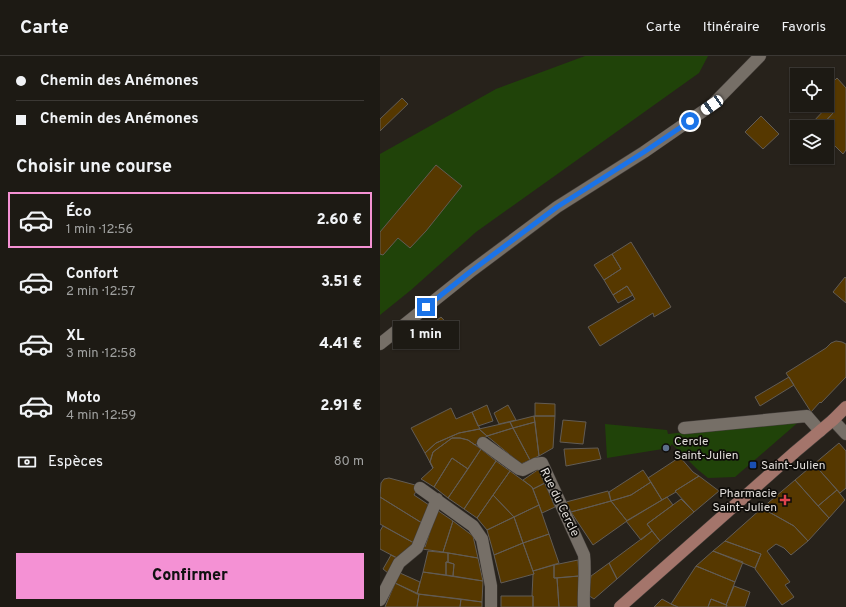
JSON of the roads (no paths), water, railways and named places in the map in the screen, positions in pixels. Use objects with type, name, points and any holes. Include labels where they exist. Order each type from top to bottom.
[{"type":"main road","points":[[620,607],[795,452],[834,420],[846,407]]},
{"type":"street","points":[[380,344],[470,272],[557,207],[644,152],[712,105],[760,56]]},
{"type":"street","points":[[684,428],[807,416],[820,431]]},
{"type":"street","points":[[834,420],[846,434]]},
{"type":"street","name":"Rue du Cercle","points":[[483,443],[519,469],[523,470],[535,464],[542,463],[584,554],[586,566],[583,594],[584,607]]},
{"type":"street","points":[[420,488],[473,526],[482,539],[491,586],[490,607]]},
{"type":"street","points":[[380,600],[399,563],[417,548],[437,499]]},
{"type":"place","name":"Cercle Saint-Julien","points":[[666,448]]},
{"type":"place","name":"Saint-Julien","points":[[753,465]]},
{"type":"place","name":"Pharmacie Saint-Julien","points":[[785,500]]}]
